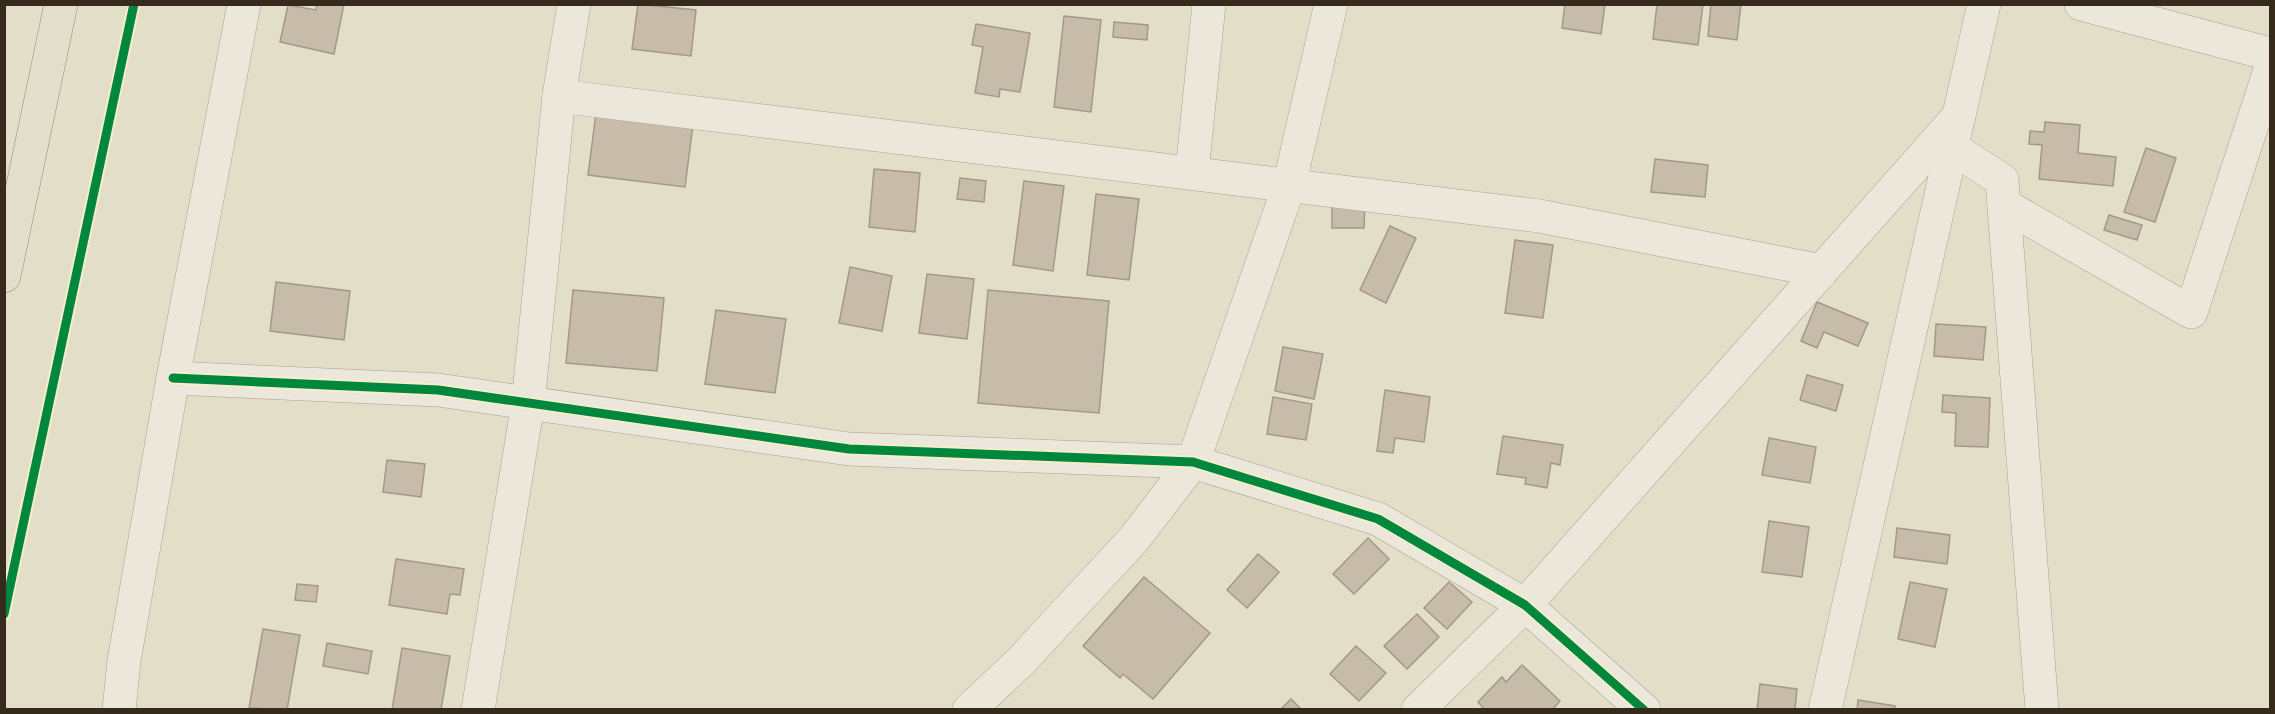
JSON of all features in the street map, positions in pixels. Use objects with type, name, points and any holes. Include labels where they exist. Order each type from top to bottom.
[{"type":"main road","points":[[4,276],[61,4]]},
{"type":"street","points":[[119,710],[124,660],[173,378],[244,4]]},
{"type":"street","points":[[478,710],[528,403],[559,96],[574,4]]},
{"type":"street","points":[[1192,172],[1209,4]]},
{"type":"street","points":[[969,710],[1021,661],[1134,538],[1193,462],[1289,186],[1331,4]]},
{"type":"street","points":[[1825,710],[1984,4]]},
{"type":"street","points":[[2081,4],[2271,54]]},
{"type":"street","points":[[2004,205],[2192,312],[2271,70]]},
{"type":"street","points":[[559,96],[1539,216],[1822,271]]},
{"type":"street","points":[[1955,132],[2002,180],[2042,710]]},
{"type":"street","points":[[1418,710],[1525,605],[1822,271],[1955,132]]},
{"type":"street","points":[[173,378],[438,390],[849,449],[1193,462],[1378,519],[1525,605],[1644,710]]},
{"type":"building","points":[[317,4],[344,4],[334,54],[280,42],[288,5],[316,10]]},
{"type":"building","points":[[638,4],[696,10],[691,56],[632,49]]},
{"type":"building","points":[[1565,4],[1605,4],[1601,34],[1562,28]]},
{"type":"building","points":[[1657,4],[1703,4],[1698,45],[1653,39]]},
{"type":"building","points":[[1711,4],[1741,4],[1737,40],[1708,36]]},
{"type":"building","points":[[1064,16],[1101,20],[1091,112],[1054,107]]},
{"type":"building","points":[[1114,22],[1148,25],[1147,40],[1113,37]]},
{"type":"building","points":[[976,24],[1030,33],[1020,92],[1000,89],[999,97],[975,93],[983,47],[972,45]]},
{"type":"building","points":[[596,113],[693,125],[685,187],[588,175]]},
{"type":"building","points":[[2045,122],[2080,125],[2078,153],[2116,157],[2113,186],[2039,179],[2042,145],[2029,144],[2030,131],[2044,132]]},
{"type":"building","points":[[2146,148],[2176,158],[2155,222],[2124,212]]},
{"type":"building","points":[[1655,159],[1708,165],[1705,197],[1651,192]]},
{"type":"building","points":[[874,169],[920,173],[915,232],[869,227]]},
{"type":"building","points":[[960,178],[986,181],[984,202],[957,199]]},
{"type":"building","points":[[1024,181],[1064,186],[1053,271],[1013,265]]},
{"type":"building","points":[[1096,194],[1139,199],[1129,280],[1087,275]]},
{"type":"building","points":[[1332,205],[1365,205],[1364,228],[1332,228]]},
{"type":"building","points":[[2109,215],[2142,225],[2137,240],[2104,230]]},
{"type":"building","points":[[1390,226],[1416,238],[1386,303],[1360,290]]},
{"type":"building","points":[[1515,240],[1553,245],[1543,318],[1505,313]]},
{"type":"building","points":[[850,267],[892,276],[882,331],[839,323]]},
{"type":"building","points":[[927,274],[974,279],[967,339],[919,333]]},
{"type":"building","points":[[276,282],[350,291],[344,340],[270,331]]},
{"type":"building","points":[[573,290],[664,298],[657,371],[566,363]]},
{"type":"building","points":[[988,290],[1109,301],[1099,413],[978,403]]},
{"type":"building","points":[[1817,302],[1868,323],[1858,346],[1824,332],[1817,348],[1801,341]]},
{"type":"building","points":[[716,310],[786,319],[775,393],[705,384]]},
{"type":"building","points":[[1936,324],[1986,327],[1983,360],[1934,356]]},
{"type":"building","points":[[1283,347],[1323,354],[1314,399],[1275,391]]},
{"type":"building","points":[[1807,375],[1843,385],[1836,411],[1800,400]]},
{"type":"building","points":[[1385,390],[1430,397],[1424,442],[1395,438],[1393,453],[1377,451]]},
{"type":"building","points":[[1943,395],[1990,398],[1988,447],[1955,446],[1956,413],[1942,412]]},
{"type":"building","points":[[1273,397],[1312,404],[1306,440],[1267,434]]},
{"type":"building","points":[[1503,436],[1563,445],[1560,465],[1551,463],[1547,488],[1525,484],[1526,478],[1497,474]]},
{"type":"building","points":[[1769,438],[1816,447],[1810,483],[1762,475]]},
{"type":"building","points":[[387,460],[425,464],[421,497],[383,492]]},
{"type":"building","points":[[1769,521],[1809,527],[1802,577],[1762,572]]},
{"type":"building","points":[[1897,528],[1950,535],[1947,564],[1894,557]]},
{"type":"building","points":[[1368,538],[1389,559],[1354,594],[1333,574]]},
{"type":"building","points":[[1258,554],[1279,572],[1247,608],[1227,590]]},
{"type":"building","points":[[396,559],[464,569],[460,595],[450,594],[447,614],[389,605]]},
{"type":"building","points":[[1144,577],[1210,633],[1153,699],[1123,674],[1120,678],[1083,646]]},
{"type":"building","points":[[1449,582],[1472,602],[1447,629],[1424,608]]},
{"type":"building","points":[[1910,582],[1947,589],[1935,647],[1898,639]]},
{"type":"building","points":[[297,584],[318,586],[316,602],[295,600]]},
{"type":"building","points":[[1417,614],[1439,637],[1407,669],[1384,646]]},
{"type":"building","points":[[263,629],[300,635],[287,710],[249,708]]},
{"type":"building","points":[[327,643],[372,651],[368,674],[323,666]]},
{"type":"building","points":[[1356,646],[1386,673],[1359,701],[1330,674]]},
{"type":"building","points":[[402,648],[450,656],[441,710],[392,710]]},
{"type":"building","points":[[1522,665],[1560,701],[1552,710],[1485,710],[1478,702],[1502,677],[1506,682]]},
{"type":"building","points":[[1760,684],[1797,689],[1795,710],[1757,710]]},
{"type":"building","points":[[1291,699],[1302,710],[1280,710]]},
{"type":"building","points":[[1858,700],[1895,706],[1895,710],[1857,710]]},
{"type":"cycle path","points":[[4,614],[134,4]]},
{"type":"cycle path","points":[[173,378],[438,390],[849,449],[1193,462],[1378,519],[1525,605],[1644,710]]}]
